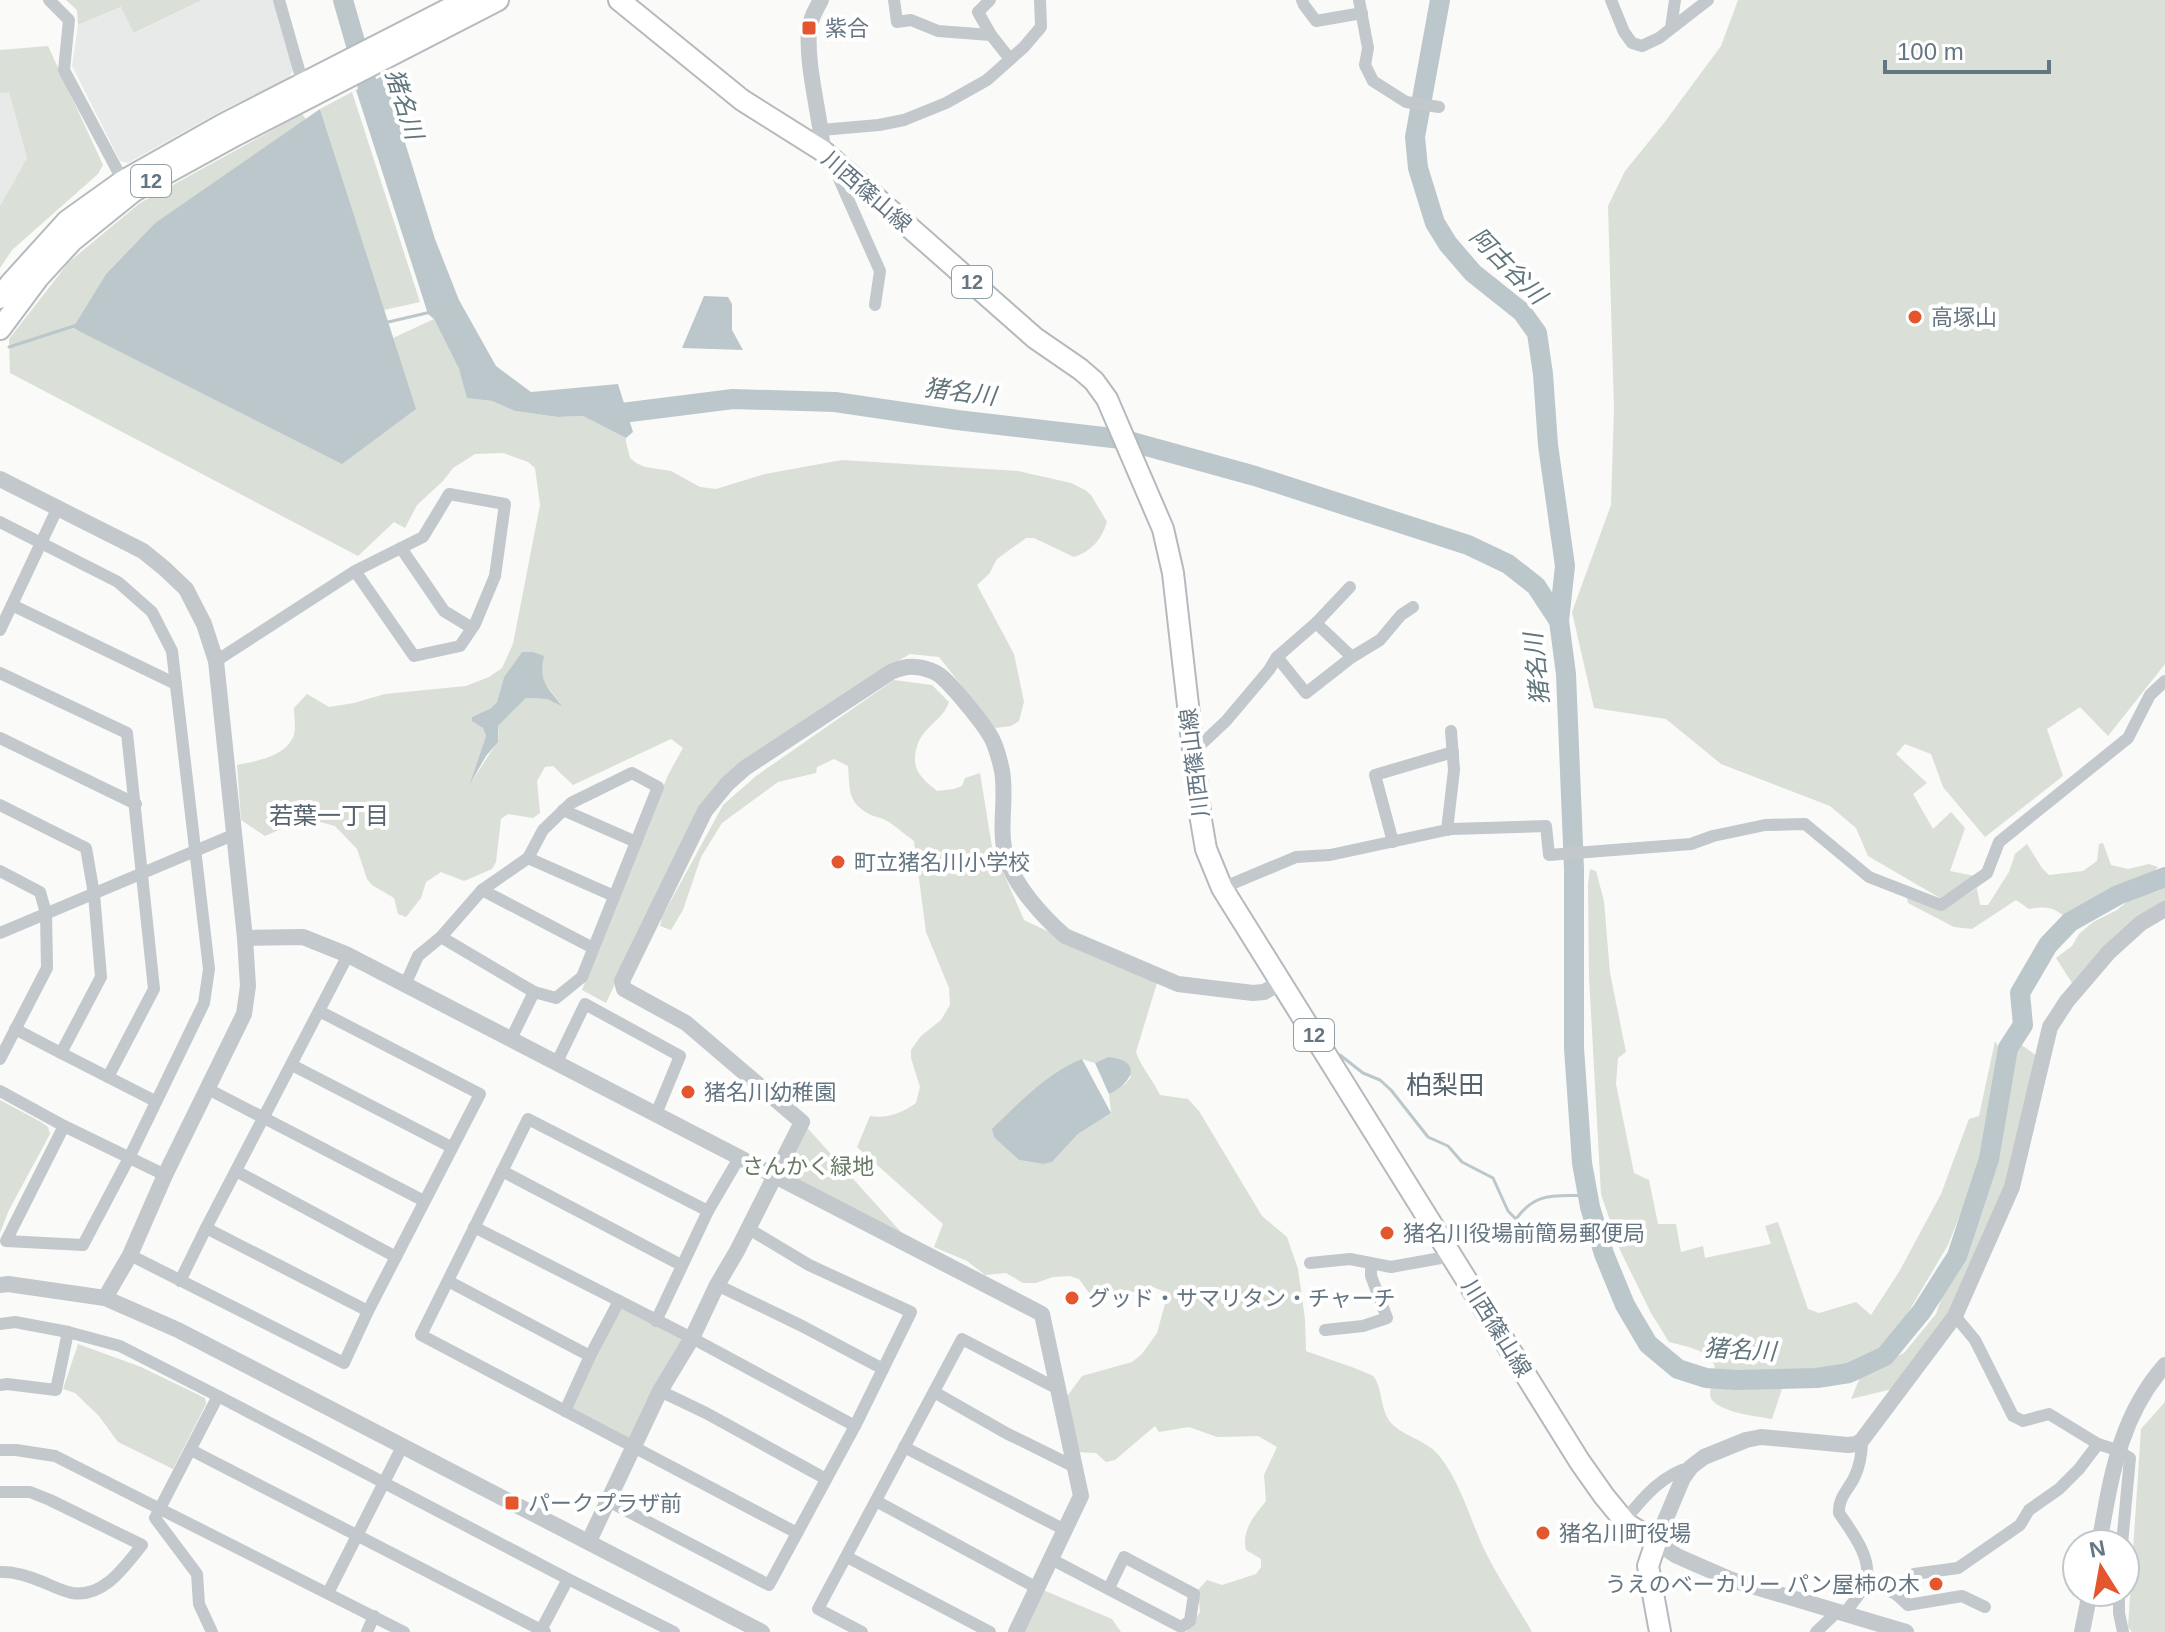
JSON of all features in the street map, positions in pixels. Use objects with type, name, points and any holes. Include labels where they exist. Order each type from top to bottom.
[{"type":"main road","name":"12","points":[[396,45],[466,0]]},
{"type":"main road","name":"12","points":[[0,329],[38,278],[72,241],[134,191],[337,75],[498,0]]},
{"type":"main road","name":"川西篠山線","points":[[619,0],[742,100],[826,154],[1035,338],[1094,381],[1107,399],[1163,529],[1173,573],[1206,849],[1222,888],[1580,1462],[1624,1521],[1656,1542]]},
{"type":"main road","name":"12","points":[[0,298],[67,221],[123,181],[303,84],[337,75]]},
{"type":"main road","points":[[1656,1542],[1648,1566],[1660,1632]]},
{"type":"street","points":[[49,0],[69,20],[64,70],[123,181]]},
{"type":"street","points":[[279,0],[303,84]]},
{"type":"street","points":[[821,0],[809,28],[821,130],[826,154],[880,271],[875,305]]},
{"type":"street","points":[[894,0],[897,22],[911,20],[938,31],[991,35]]},
{"type":"street","points":[[990,0],[978,12],[1010,59]]},
{"type":"street","points":[[821,130],[904,120],[946,103],[987,80],[1041,27],[1040,0]]},
{"type":"street","points":[[1302,0],[1316,21],[1360,6],[1368,48],[1365,65],[1373,81],[1406,102],[1439,107]]},
{"type":"street","points":[[1611,0],[1624,32],[1632,43],[1642,46],[1659,38],[1708,0]]},
{"type":"street","points":[[1671,28],[1675,0]]},
{"type":"street","points":[[0,479],[143,551],[186,589],[204,624],[216,661],[245,938],[248,986],[244,1014],[165,1175],[130,1255],[105,1298]]},
{"type":"street","points":[[216,661],[355,571],[423,537],[449,494],[505,504],[495,576],[472,628],[460,646],[414,656],[355,571]]},
{"type":"street","points":[[0,630],[58,507]]},
{"type":"street","points":[[0,522],[118,582],[152,612],[172,651],[209,969],[204,1003],[83,1245],[6,1241],[64,1126]]},
{"type":"street","points":[[401,548],[444,611],[472,628]]},
{"type":"street","points":[[1193,752],[1226,721],[1277,657],[1316,623],[1350,587]]},
{"type":"street","points":[[12,605],[176,684]]},
{"type":"street","points":[[1277,657],[1306,693],[1352,657],[1380,640],[1401,615],[1413,607]]},
{"type":"street","points":[[1316,623],[1352,657]]},
{"type":"street","points":[[589,1541],[660,1391],[692,1338],[802,1122],[686,1023],[624,989],[622,981],[705,811],[716,795],[745,768],[891,672],[914,666],[941,676],[993,738],[1004,787],[1004,841],[1010,867],[1036,908],[1065,936],[1178,984],[1253,993],[1264,992],[1282,982]]},
{"type":"street","points":[[0,673],[127,733],[154,989],[108,1077]]},
{"type":"street","points":[[1222,888],[1296,857],[1330,855],[1447,830],[1546,826],[1549,855],[1691,844],[1765,825],[1805,824],[1869,877],[1941,905],[1987,873],[1999,842],[2128,738],[2150,695],[2165,681]]},
{"type":"street","points":[[1447,830],[1454,770],[1451,731]]},
{"type":"street","points":[[0,738],[136,804]]},
{"type":"street","points":[[1393,842],[1375,775],[1453,752]]},
{"type":"street","points":[[405,985],[418,956],[441,937],[482,890],[528,858],[543,830],[571,803],[632,773],[658,787],[582,977],[556,998],[534,992],[441,937]]},
{"type":"street","points":[[0,805],[86,848],[94,894],[101,977],[61,1053]]},
{"type":"street","points":[[563,810],[636,842]]},
{"type":"street","points":[[0,933],[233,835]]},
{"type":"street","points":[[528,858],[614,896]]},
{"type":"street","points":[[0,871],[40,892],[46,913],[47,968],[0,1059]]},
{"type":"street","points":[[482,890],[593,948]]},
{"type":"street","points":[[1906,1632],[1732,1580],[1677,1556],[1656,1542],[1683,1478],[1704,1457],[1761,1437],[1848,1445],[1862,1440],[1955,1316],[2012,1187],[2050,1027],[2067,1001],[2109,952],[2141,923],[2165,909]]},
{"type":"street","points":[[245,938],[303,937],[348,955],[1042,1314],[1081,1496],[1016,1632]]},
{"type":"street","points":[[180,1281],[348,955]]},
{"type":"street","points":[[511,1039],[534,992]]},
{"type":"street","points":[[557,1062],[585,1004],[680,1056],[656,1114]]},
{"type":"street","points":[[130,1255],[344,1363],[480,1094],[319,1011]]},
{"type":"street","points":[[15,1029],[155,1101]]},
{"type":"street","points":[[292,1065],[451,1147]]},
{"type":"street","points":[[208,1089],[424,1201]]},
{"type":"street","points":[[0,1091],[165,1175]]},
{"type":"street","points":[[708,1211],[528,1119],[421,1335],[797,1533]]},
{"type":"street","points":[[656,1321],[708,1211],[739,1158]]},
{"type":"street","points":[[236,1171],[396,1257]]},
{"type":"street","points":[[502,1171],[681,1265]]},
{"type":"street","points":[[474,1227],[692,1338],[855,1426]]},
{"type":"street","points":[[206,1228],[368,1311]]},
{"type":"street","points":[[608,1501],[769,1585],[855,1426],[911,1312],[809,1265],[749,1229]]},
{"type":"street","points":[[1310,1263],[1350,1259],[1391,1267],[1452,1256]]},
{"type":"street","points":[[1325,1330],[1363,1326],[1387,1318],[1371,1276],[1371,1264]]},
{"type":"street","points":[[448,1281],[590,1356]]},
{"type":"street","points":[[0,1285],[105,1298],[178,1330],[762,1632]]},
{"type":"street","points":[[717,1285],[883,1369]]},
{"type":"street","points":[[565,1411],[619,1301]]},
{"type":"street","points":[[1955,1316],[1975,1340],[2013,1416],[2023,1421],[2049,1414],[2098,1444],[2130,1458],[2123,1528]]},
{"type":"street","points":[[0,1324],[15,1322],[120,1346],[674,1632]]},
{"type":"street","points":[[0,1385],[56,1390],[68,1332]]},
{"type":"street","points":[[862,1632],[818,1609],[962,1339],[1058,1389]]},
{"type":"street","points":[[2102,1528],[2117,1450],[2133,1411],[2165,1365]]},
{"type":"street","points":[[660,1391],[826,1479]]},
{"type":"street","points":[[934,1392],[1075,1467]]},
{"type":"street","points":[[212,1632],[199,1604],[197,1574],[155,1518],[218,1396]]},
{"type":"street","points":[[1816,1632],[1860,1594],[1867,1580],[1864,1553],[1839,1513],[1841,1499],[1859,1465],[1862,1440]]},
{"type":"street","points":[[1896,1594],[1914,1574],[1958,1568],[2020,1525],[2029,1510],[2059,1489],[2098,1444]]},
{"type":"street","points":[[328,1593],[403,1445]]},
{"type":"street","points":[[904,1447],[1065,1530]]},
{"type":"street","points":[[0,1450],[55,1456],[404,1632]]},
{"type":"street","points":[[191,1450],[542,1631],[568,1579]]},
{"type":"street","points":[[1624,1521],[1664,1479],[1691,1467]]},
{"type":"street","points":[[0,1492],[30,1492],[142,1545],[120,1574],[106,1585],[81,1594],[60,1590],[10,1571],[0,1572]]},
{"type":"street","points":[[876,1501],[1037,1588]]},
{"type":"street","points":[[847,1557],[990,1632]]},
{"type":"street","points":[[1051,1559],[1181,1627],[1190,1621],[1194,1594],[1124,1557],[1109,1588]]},
{"type":"street","points":[[1867,1580],[1896,1594],[1908,1605],[1962,1596],[1985,1607]]},
{"type":"street","points":[[2082,1632],[2087,1608]]},
{"type":"street","points":[[2119,1608],[2123,1632]]},
{"type":"street","points":[[367,1632],[374,1616]]},
{"type":"shaded area","points":[[202,0],[274,0],[294,68],[289,78],[223,110],[128,163],[120,161],[72,66],[78,25],[122,7],[135,33]]},
{"type":"shaded area","points":[[384,75],[435,239],[459,300],[496,366],[531,392],[618,384],[633,432],[626,438],[583,416],[558,417],[515,411],[492,401],[467,398],[459,369],[434,319],[428,314],[356,90]]},
{"type":"shaded area","points":[[9,91],[27,158],[0,206],[0,93]]},
{"type":"shaded area","points":[[320,109],[416,409],[342,464],[73,328],[106,274],[155,223]]},
{"type":"shaded area","points":[[704,296],[728,297],[732,304],[732,330],[743,350],[682,348]]},
{"type":"shaded area","points":[[522,652],[544,656],[543,678],[562,706],[547,699],[526,698],[498,726],[498,742],[470,784],[486,736],[472,717],[497,702],[504,677]]},
{"type":"shaded area","points":[[1108,1057],[1126,1062],[1131,1072],[1124,1084],[1109,1094],[1095,1063]]},
{"type":"shaded area","points":[[1082,1059],[1111,1113],[1078,1134],[1052,1162],[1043,1164],[1019,1160],[994,1137],[992,1129],[1045,1080]]},
{"type":"green space","points":[[66,0],[202,0],[134,33],[121,7],[78,25],[77,10]]},
{"type":"green space","points":[[1738,0],[2165,0],[2165,664],[2108,736],[2080,707],[2047,729],[2063,776],[1985,837],[1943,787],[1931,754],[1905,744],[1896,754],[1927,783],[1913,794],[1933,829],[1951,812],[1965,828],[1950,871],[1975,876],[1940,898],[1868,856],[1856,828],[1830,806],[1721,764],[1666,719],[1594,708],[1572,612],[1611,505],[1614,408],[1608,206],[1625,171],[1721,46]]},
{"type":"green space","points":[[48,46],[103,165],[98,174],[12,250],[0,268],[0,206],[27,158],[9,92],[0,93],[0,50]]},
{"type":"green space","points":[[352,92],[420,302],[384,310],[320,109]]},
{"type":"green space","points":[[302,114],[306,119],[155,223],[106,274],[73,329],[415,409],[393,338],[434,319],[459,369],[468,398],[492,401],[515,411],[558,417],[583,416],[626,438],[630,458],[636,463],[671,471],[700,487],[716,489],[765,474],[842,460],[1018,471],[1071,483],[1085,490],[1107,522],[1102,535],[1090,548],[1074,557],[1034,538],[1026,538],[997,559],[989,574],[977,585],[1014,654],[1024,702],[1019,721],[1011,726],[995,728],[939,657],[910,654],[862,683],[697,810],[606,1003],[582,990],[668,775],[683,748],[671,739],[573,785],[553,766],[545,767],[537,781],[540,813],[533,818],[508,814],[501,819],[496,862],[492,869],[464,881],[441,872],[426,882],[421,898],[406,917],[398,914],[394,898],[367,879],[357,849],[335,826],[306,818],[265,836],[241,820],[237,765],[270,757],[290,742],[294,735],[294,708],[307,694],[329,707],[385,694],[466,686],[502,668],[513,644],[540,505],[535,468],[528,462],[503,453],[475,454],[453,468],[417,505],[405,528],[394,522],[358,556],[10,373],[9,339],[69,262],[140,203]],"holes":[[[522,652],[533,652],[542,680],[561,704],[547,699],[526,698],[498,726],[498,740],[472,781],[486,736],[472,717],[497,702],[504,677]]]},
{"type":"green space","points":[[894,680],[932,685],[949,702],[919,741],[915,758],[919,773],[937,791],[962,786],[965,778],[980,773],[992,847],[1024,920],[1157,983],[1136,1052],[1138,1058],[1160,1095],[1188,1099],[1199,1111],[1262,1216],[1287,1237],[1298,1269],[1306,1351],[1374,1377],[1391,1423],[1430,1447],[1441,1458],[1459,1490],[1488,1558],[1532,1632],[1186,1632],[1200,1612],[1198,1590],[1207,1580],[1222,1585],[1256,1574],[1261,1567],[1261,1559],[1246,1550],[1245,1536],[1250,1523],[1266,1501],[1264,1475],[1277,1447],[1258,1436],[1217,1437],[1189,1427],[1159,1432],[1155,1426],[1115,1460],[1106,1462],[1096,1453],[1074,1452],[1065,1399],[1082,1376],[1132,1362],[1142,1354],[1157,1333],[1168,1293],[1153,1287],[1118,1296],[1097,1296],[1089,1293],[1079,1279],[1070,1276],[1023,1283],[1006,1273],[985,1275],[967,1261],[934,1247],[943,1224],[857,1147],[870,1116],[894,1114],[916,1103],[920,1087],[911,1050],[921,1036],[941,1020],[950,1005],[949,988],[926,932],[914,841],[889,822],[858,806],[851,795],[848,766],[834,759],[817,767],[816,773],[778,782],[722,823],[701,857],[683,910],[671,930],[660,926],[723,805],[756,776]],"holes":[[[1108,1057],[1131,1077],[1109,1094],[1111,1113],[1078,1134],[1052,1162],[1043,1164],[1019,1160],[993,1129],[1045,1081],[1082,1059],[1095,1063]]]},
{"type":"green space","points":[[2103,843],[2111,865],[2128,869],[2149,864],[2158,867],[2139,881],[2101,895],[2092,907],[2069,920],[2055,910],[2029,909],[2016,900],[1972,929],[1954,927],[1908,903],[1909,895],[1943,910],[1977,888],[1980,905],[1988,905],[2009,872],[2015,854],[2027,844],[2049,875],[2083,871],[2097,861],[2099,844]]},
{"type":"green space","points":[[1590,869],[1596,871],[1604,901],[1610,973],[1626,1052],[1618,1058],[1616,1084],[1634,1173],[1649,1180],[1658,1224],[1676,1224],[1681,1252],[1703,1246],[1705,1258],[1771,1244],[1765,1226],[1778,1222],[1808,1309],[1819,1313],[1856,1302],[1871,1315],[1899,1272],[1941,1194],[1969,1119],[1979,1116],[1995,1041],[1999,1048],[1984,1154],[1948,1245],[1890,1343],[1846,1370],[1787,1374],[1772,1419],[1732,1411],[1712,1400],[1713,1363],[1704,1353],[1669,1342],[1620,1250],[1601,1194],[1589,977]]},
{"type":"green space","points":[[2165,883],[2165,902],[2126,926],[2072,983],[2056,958],[2072,946],[2079,934],[2093,922],[2117,910],[2140,891]]},
{"type":"green space","points":[[2019,1043],[2037,1056],[2011,1175],[1945,1320],[1892,1389],[1851,1399],[1861,1375],[1904,1353],[1936,1314],[1946,1285],[1968,1247],[1999,1152]]},
{"type":"green space","points":[[0,1100],[41,1122],[48,1127],[50,1134],[0,1233]]},
{"type":"green space","name":"さんかく緑地","points":[[802,1122],[917,1250],[775,1177]]},
{"type":"green space","points":[[619,1301],[692,1338],[634,1447],[565,1411]]},
{"type":"green space","points":[[78,1344],[141,1367],[205,1398],[206,1404],[173,1469],[118,1442],[99,1416],[75,1393],[63,1389]]},
{"type":"green space","points":[[2165,1402],[2165,1632],[2132,1632],[2128,1627],[2129,1608],[2141,1608],[2141,1528],[2134,1528],[2141,1429]]},
{"type":"green space","points":[[1043,1590],[1112,1619],[1121,1632],[1022,1632]]},
{"type":"waterway","name":"猪名川","points":[[343,0],[374,108]]},
{"type":"waterway","name":"阿古谷川","points":[[1440,0],[1415,137],[1418,168],[1435,223],[1448,244],[1473,273],[1522,312],[1537,333],[1548,445],[1565,566],[1559,621]]},
{"type":"waterway","points":[[384,323],[431,312]]},
{"type":"waterway","points":[[9,347],[77,325]]},
{"type":"waterway","name":"猪名川","points":[[601,412],[614,414],[733,399],[835,402],[1121,439],[1255,476],[1468,545],[1508,564],[1536,586],[1559,621],[1566,674],[1574,869],[1574,1048],[1582,1163],[1590,1207],[1604,1254],[1625,1305],[1648,1344],[1678,1369],[1706,1378],[1817,1378],[1849,1373],[1885,1356],[1922,1311],[1957,1256],[1989,1159],[2008,1048],[2023,1025],[2020,993],[2048,945],[2070,922],[2118,895],[2165,877]]},
{"type":"waterway","points":[[1340,1055],[1391,1090],[1428,1137],[1448,1146],[1462,1162],[1493,1178],[1508,1211],[1516,1219],[1540,1199],[1588,1195]]},
{"type":"place","name":"紫合","points":[[809,28]]},
{"type":"place","name":"高塚山","points":[[1915,317]]},
{"type":"place","name":"町立猪名川小学校","points":[[838,862]]},
{"type":"place","name":"猪名川幼稚園","points":[[688,1092]]},
{"type":"place","name":"猪名川役場前簡易郵便局","points":[[1387,1233]]},
{"type":"place","name":"グッド・サマリタン・チャーチ","points":[[1072,1298]]},
{"type":"place","name":"パークプラザ前","points":[[512,1503]]},
{"type":"place","name":"猪名川町役場","points":[[1543,1533]]},
{"type":"place","name":"うえのベーカリー パン屋柿の木","points":[[1936,1584]]},
{"type":"district","name":"若葉一丁目","points":[[329,816]]},
{"type":"district","name":"柏梨田","points":[[1445,1085]]}]
